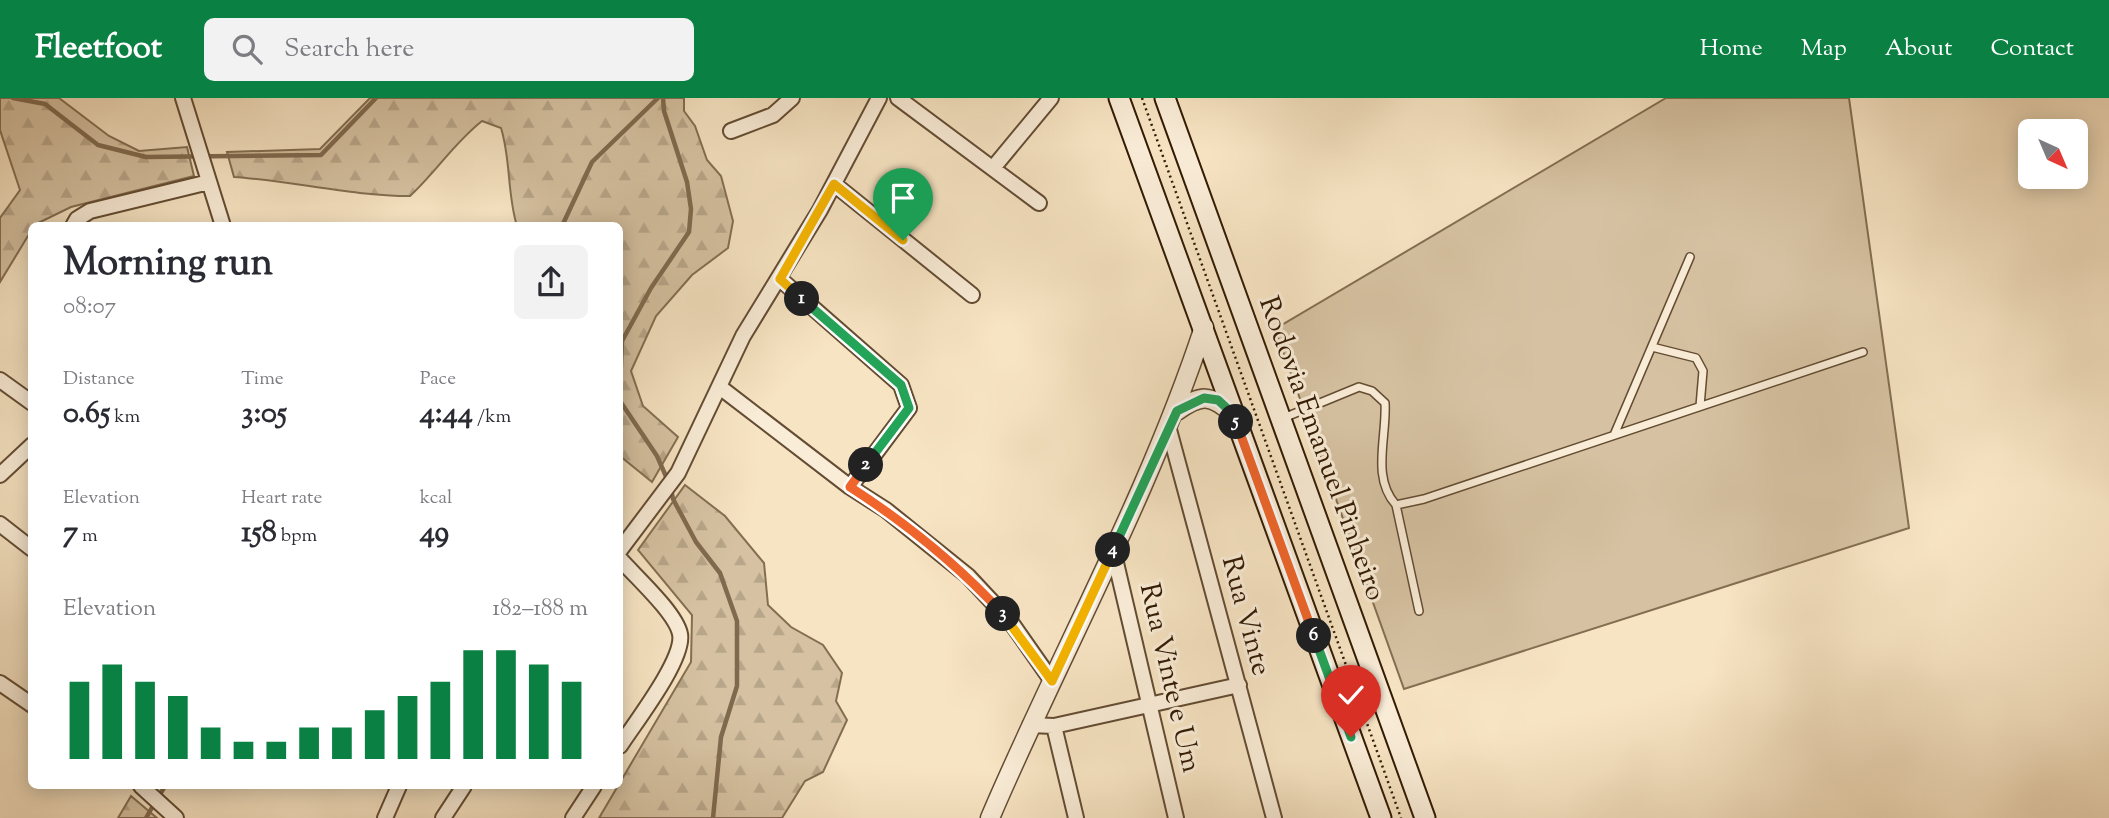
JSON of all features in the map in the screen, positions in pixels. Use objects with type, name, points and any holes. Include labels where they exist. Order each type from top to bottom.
[{"type":"main road","points":[[1119,98],[1381,818]]},
{"type":"main road","name":"Rodovia Emanuel Pinheiro","points":[[1165,98],[1425,818]]},
{"type":"street","points":[[183,98],[222,222]]},
{"type":"street","points":[[731,131],[774,115],[792,98]]},
{"type":"street","points":[[623,546],[678,473],[743,336],[780,279],[879,98]]},
{"type":"street","points":[[898,98],[1040,203]]},
{"type":"street","points":[[993,168],[1051,98]]},
{"type":"street","points":[[75,222],[90,211],[209,182]]},
{"type":"street","points":[[834,184],[972,295]]},
{"type":"street","points":[[780,279],[901,385],[909,408],[850,487]]},
{"type":"street","points":[[990,818],[1030,725],[1172,419],[1204,327]]},
{"type":"street","points":[[0,380],[28,400]]},
{"type":"street","points":[[721,387],[850,487],[886,510],[968,576],[1010,621],[1052,681]]},
{"type":"street","points":[[1172,419],[1204,398],[1218,400],[1233,414]]},
{"type":"street","name":"Rua Vinte","points":[[1172,419],[1274,818]]},
{"type":"street","points":[[0,475],[28,449]]},
{"type":"street","points":[[0,524],[28,546]]},
{"type":"street","name":"Rua Vinte e Um","points":[[1113,550],[1176,818]]},
{"type":"street","points":[[623,562],[671,617],[681,635],[676,659],[623,741]]},
{"type":"street","points":[[0,683],[28,702]]},
{"type":"street","points":[[1030,725],[1054,726],[1239,685]]},
{"type":"street","points":[[1054,726],[1076,818]]},
{"type":"street","points":[[144,789],[171,814]]},
{"type":"street","points":[[385,818],[398,789]]},
{"type":"street","points":[[443,818],[462,789]]},
{"type":"street","points":[[573,818],[592,789]]},
{"type":"lane","points":[[1614,435],[1689,257]]},
{"type":"lane","points":[[1652,347],[1696,358],[1703,371],[1700,406]]},
{"type":"lane","points":[[1396,505],[1424,499],[1863,352]]},
{"type":"lane","points":[[1281,419],[1359,387],[1372,391],[1385,403],[1381,477],[1386,494],[1396,505],[1419,611]]},
{"type":"path","points":[[1142,98],[1401,818]]},
{"type":"green space","points":[[0,98],[59,98],[109,136],[139,151],[187,147],[194,176],[71,207],[40,222],[28,222],[28,236],[0,282],[0,218],[20,190],[0,130]]},
{"type":"green space","points":[[370,98],[684,98],[684,111],[695,126],[707,160],[721,176],[733,221],[728,248],[692,275],[656,316],[631,371],[643,406],[678,437],[652,482],[623,458],[623,222],[516,222],[501,128],[482,121],[410,196],[366,194],[234,177],[227,152],[320,149]]},
{"type":"green space","points":[[1666,98],[1849,98],[1909,528],[1404,689],[1275,329]]},
{"type":"green space","points":[[685,485],[725,516],[764,563],[768,605],[791,627],[823,645],[842,673],[836,701],[847,720],[823,772],[805,781],[782,818],[599,818],[616,789],[623,789],[623,777],[691,662],[692,615],[638,550]]},
{"type":"green space","points":[[131,796],[157,818],[118,818]]},
{"type":"waterway","points":[[13,98],[45,104],[98,145],[146,157],[321,155],[376,98]]},
{"type":"waterway","points":[[564,222],[592,162],[658,98]]},
{"type":"waterway","points":[[623,339],[651,288],[689,232],[691,209],[687,182],[664,111],[663,98]]},
{"type":"waterway","points":[[623,405],[657,456],[668,481]]},
{"type":"waterway","points":[[671,489],[673,499],[696,542],[720,573],[737,621],[737,686],[721,737],[713,818]]},
{"type":"waterway","points":[[159,796],[163,789]]},
{"type":"waterway","points":[[146,818],[154,804]]},
{"type":"route","points":[[903,240],[834,184],[780,279],[901,385],[909,408],[850,487],[886,510],[968,576],[1010,621],[1052,681],[1168,426],[1177,411],[1189,402],[1204,398],[1218,400],[1233,414],[1351,737]]}]
